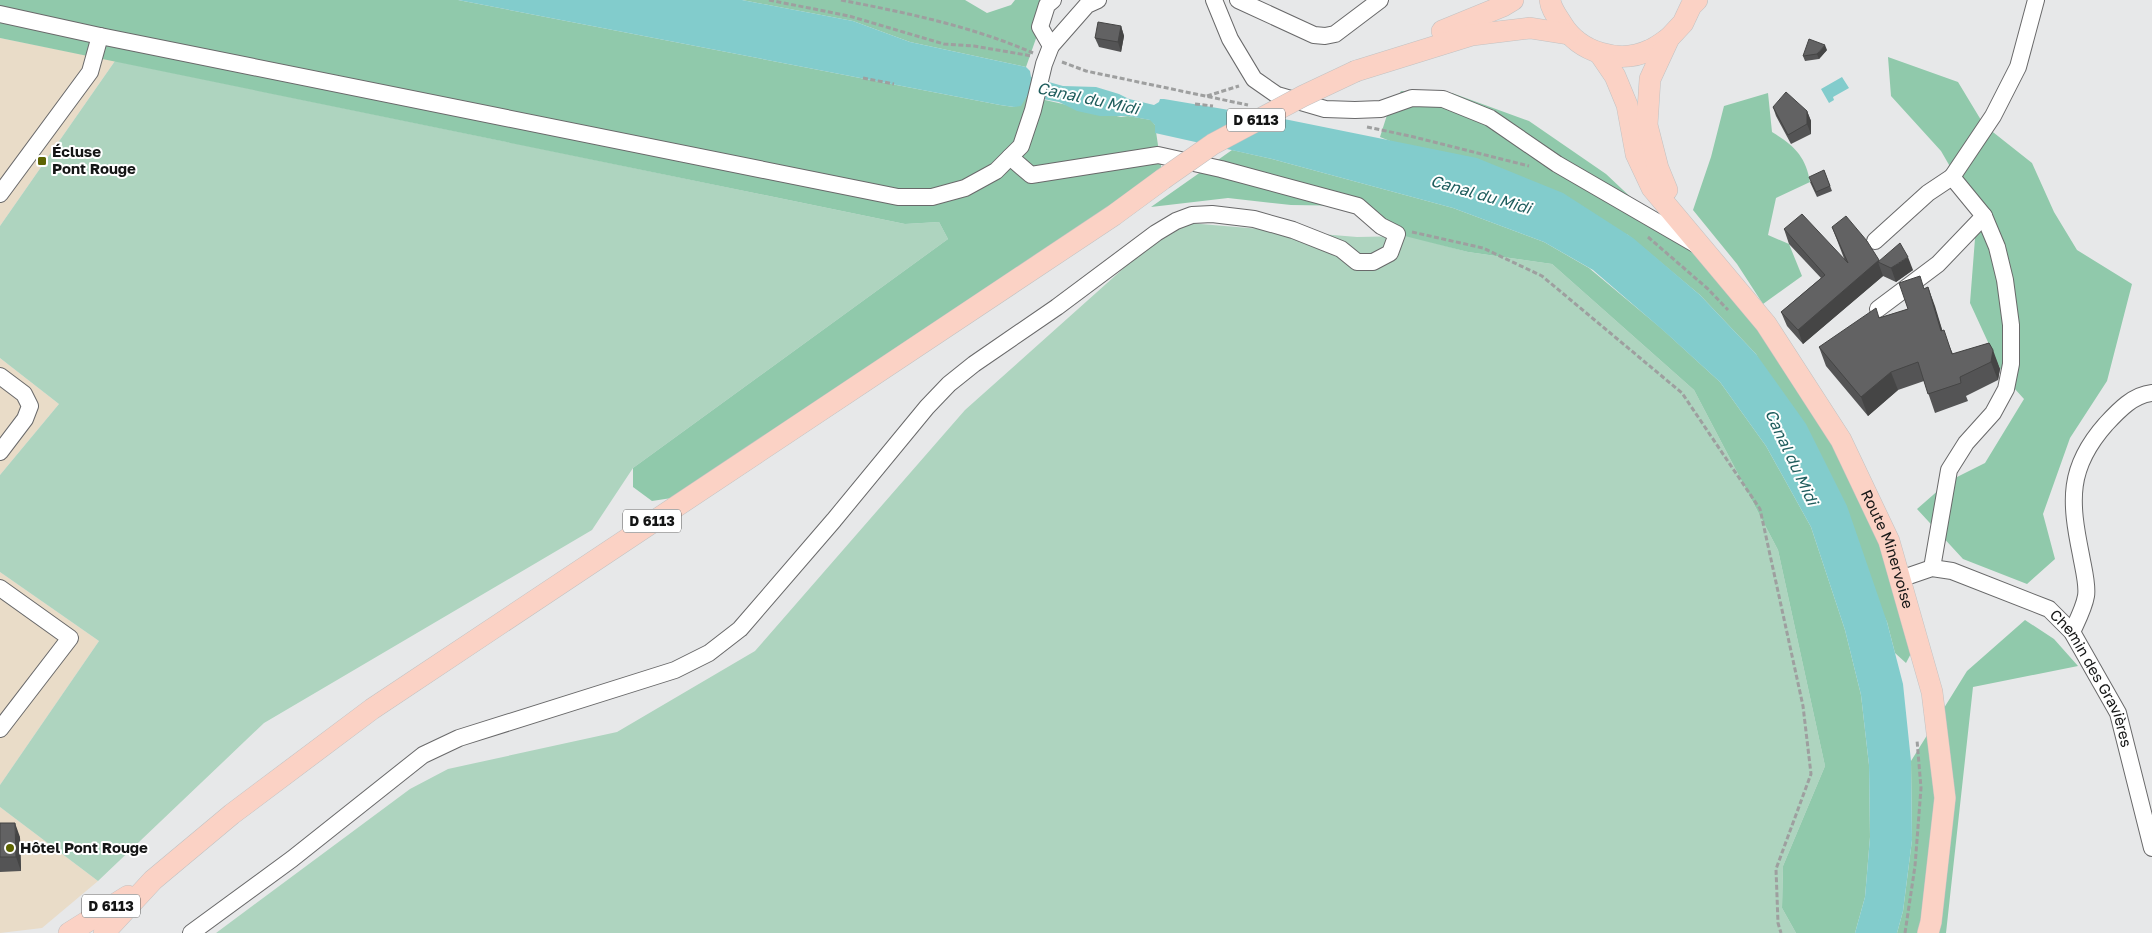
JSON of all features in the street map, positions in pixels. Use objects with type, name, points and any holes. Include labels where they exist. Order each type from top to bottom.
[{"type":"main road","name":"D 6113","points":[[1399,56],[1433,35],[1513,0]]},
{"type":"main road","points":[[1550,0],[1551,7],[1568,34],[1580,44],[1600,54],[1632,56],[1649,51],[1669,38],[1683,23],[1693,2]]},
{"type":"main road","name":"D 6113","points":[[104,933],[154,880],[240,808],[372,709],[1114,215],[1213,144],[1303,96],[1356,71],[1399,56],[1472,35],[1530,28],[1568,34]]},
{"type":"main road","points":[[1669,38],[1650,78],[1647,125],[1658,168],[1680,220]]},
{"type":"main road","points":[[1600,54],[1615,76],[1628,105],[1636,154],[1652,188],[1680,220]]},
{"type":"main road","name":"Route Minervoise","points":[[1680,220],[1766,324],[1841,440],[1890,541],[1932,692],[1945,798],[1931,922],[1928,933]]},
{"type":"main road","name":"D 6113","points":[[69,933],[154,880]]},
{"type":"street","points":[[1047,56],[1040,27],[1047,5],[1053,0]]},
{"type":"street","points":[[0,14],[898,198],[932,197],[965,188],[996,171],[1021,146],[1033,110],[1047,56],[1087,5],[1098,0]]},
{"type":"street","points":[[1214,0],[1230,39],[1254,79],[1277,95],[1325,109],[1381,109],[1412,98],[1443,99],[1490,118],[1557,164],[1703,249]]},
{"type":"street","points":[[1238,0],[1314,35],[1325,36],[1335,34],[1380,0]]},
{"type":"street","points":[[1875,241],[1928,193],[1952,177],[1993,116],[2018,67],[2036,0]]},
{"type":"street","points":[[0,194],[90,72],[100,36]]},
{"type":"street","points":[[191,933],[292,859],[423,755],[459,738],[675,670],[710,653],[740,629],[834,520],[927,407],[949,384],[974,364],[1057,308],[1156,233],[1176,221],[1192,215],[1212,214],[1254,219],[1293,230],[1341,249],[1357,262],[1373,262],[1390,253],[1397,234],[1381,226],[1358,206],[1221,168],[1158,155],[1031,175],[1010,157]]},
{"type":"street","points":[[1900,580],[1932,568],[1949,470],[1966,443],[1993,413],[2006,389],[2011,364],[2011,325],[2005,280],[1997,247],[1984,216],[1952,177]]},
{"type":"street","points":[[1878,309],[1938,264],[1984,216]]},
{"type":"street","points":[[0,376],[24,394],[30,406],[26,419],[0,452]]},
{"type":"street","points":[[2072,632],[2086,596],[2075,525],[2073,489],[2081,460],[2099,433],[2120,409],[2142,394],[2152,393]]},
{"type":"street","name":"Chemin des Gravières","points":[[1932,568],[1952,571],[2049,609],[2072,632],[2118,713],[2152,848]]},
{"type":"street","points":[[0,588],[70,638],[0,729]]},
{"type":"path","points":[[769,0],[849,16],[944,44],[1047,56]]},
{"type":"path","points":[[842,0],[945,22],[1001,39],[1086,71],[1256,106]]},
{"type":"path","points":[[863,78],[894,84]]},
{"type":"path","points":[[1207,96],[1230,90],[1254,79]]},
{"type":"path","points":[[1195,104],[1213,106]]},
{"type":"path","points":[[1364,127],[1410,136],[1526,164],[1534,168]]},
{"type":"path","points":[[1397,234],[1416,231],[1483,248],[1542,276],[1682,393],[1760,509],[1803,706],[1811,774],[1776,869],[1778,924],[1781,933]]},
{"type":"path","points":[[1644,234],[1708,289],[1728,311]]},
{"type":"path","points":[[1905,933],[1916,866],[1921,788],[1916,730]]},
{"type":"shaded area","points":[[0,38],[115,61],[0,226]]},
{"type":"shaded area","points":[[0,358],[59,404],[0,475]]},
{"type":"shaded area","points":[[0,572],[99,641],[0,785]]},
{"type":"shaded area","points":[[0,807],[98,881],[42,928],[0,933]]},
{"type":"green space","points":[[0,0],[458,0],[1000,105],[1014,107],[1027,96],[1121,117],[1128,116],[1151,120],[1155,125],[1163,179],[691,495],[652,501],[633,487],[633,468],[948,239],[939,222],[905,224],[0,38]]},
{"type":"green space","points":[[742,0],[965,0],[987,13],[1011,5],[1015,0],[1053,0],[1040,27],[1026,67],[910,42],[853,21]]},
{"type":"green space","points":[[1888,57],[1958,82],[1984,125],[2032,163],[2054,212],[2077,250],[2132,284],[2107,381],[2070,438],[2043,514],[2055,559],[2027,584],[1963,559],[1917,509],[1949,481],[1985,463],[2024,399],[2004,377],[1970,303],[1977,213],[1941,151],[1891,96]]},
{"type":"green space","points":[[115,61],[905,224],[939,222],[948,239],[633,468],[592,530],[264,723],[98,881],[0,807],[0,785],[99,641],[0,572],[0,475],[59,404],[0,358],[0,226]]},
{"type":"green space","points":[[1401,91],[1452,93],[1529,121],[1606,174],[1672,236],[1703,249],[1841,440],[1917,642],[1906,663],[1895,653],[1887,622],[1756,354],[1700,295],[1628,235],[1380,137],[1387,115]]},
{"type":"green space","points":[[1768,93],[1772,132],[1792,147],[1802,158],[1810,182],[1776,198],[1768,235],[1789,244],[1802,276],[1763,304],[1737,264],[1693,210],[1711,157],[1724,106]]},
{"type":"green space","points":[[1232,150],[1453,208],[1544,242],[1589,268],[1662,329],[1720,382],[1766,446],[1811,527],[1845,630],[1861,695],[1869,765],[1870,837],[1865,897],[1855,933],[1796,933],[1782,908],[1783,866],[1825,766],[1778,550],[1694,390],[1552,264],[1468,252],[1397,234],[1358,206],[1291,205],[1228,198],[1151,207]]},
{"type":"green space","points":[[1189,223],[1357,237],[1409,236],[1468,252],[1552,264],[1694,390],[1778,550],[1825,766],[1783,866],[1782,908],[1796,933],[216,933],[410,789],[448,769],[617,732],[755,651],[965,410],[1144,250]]},
{"type":"green space","points":[[2025,620],[2054,639],[2078,666],[1973,687],[1946,933],[1897,933],[1903,911],[1912,840],[1911,761],[1967,671]]},
{"type":"water","name":"Canal du Midi","points":[[458,0],[742,0],[853,21],[910,42],[1026,67],[1030,71],[1031,77],[1063,86],[1096,87],[1129,99],[1154,105],[1160,99],[1164,99],[1289,120],[1477,158],[1563,193],[1633,238],[1700,295],[1756,354],[1806,424],[1847,506],[1887,622],[1903,684],[1911,761],[1912,840],[1903,911],[1897,933],[1855,933],[1865,897],[1870,837],[1869,765],[1861,695],[1845,630],[1811,527],[1766,446],[1720,382],[1593,270],[1544,242],[1453,208],[1272,159],[1155,133],[1155,125],[1150,120],[1128,116],[1100,116],[1077,111],[1059,102],[1027,96],[1021,106],[1000,105]]},
{"type":"water","points":[[1842,77],[1849,88],[1833,97],[1834,100],[1829,103],[1821,89]]},
{"type":"building","points":[[1098,22],[1121,26],[1118,42],[1095,38]]},
{"type":"building","points":[[1809,39],[1825,45],[1817,54],[1803,56]]},
{"type":"building","points":[[1786,92],[1807,111],[1807,124],[1788,135],[1773,107]]},
{"type":"building","points":[[1824,170],[1830,186],[1816,192],[1809,177]]},
{"type":"building","points":[[1802,214],[1848,263],[1832,227],[1846,216],[1867,241],[1879,260],[1798,330],[1781,312],[1825,275],[1784,229]]},
{"type":"building","points":[[1900,243],[1908,257],[1891,268],[1878,262]]},
{"type":"building","points":[[1920,276],[1924,289],[1928,287],[1941,331],[1944,330],[1952,354],[1989,343],[1993,350],[1991,362],[1960,377],[1961,383],[1928,394],[1918,362],[1891,372],[1861,397],[1819,347],[1876,308],[1879,318],[1908,309],[1899,283]]},
{"type":"building","points":[[0,823],[15,823],[16,857],[0,857]]},
{"type":"place","name":"Écluse Pont Rouge","points":[[42,161]]},
{"type":"place","name":"Hôtel Pont Rouge","points":[[10,848]]}]
